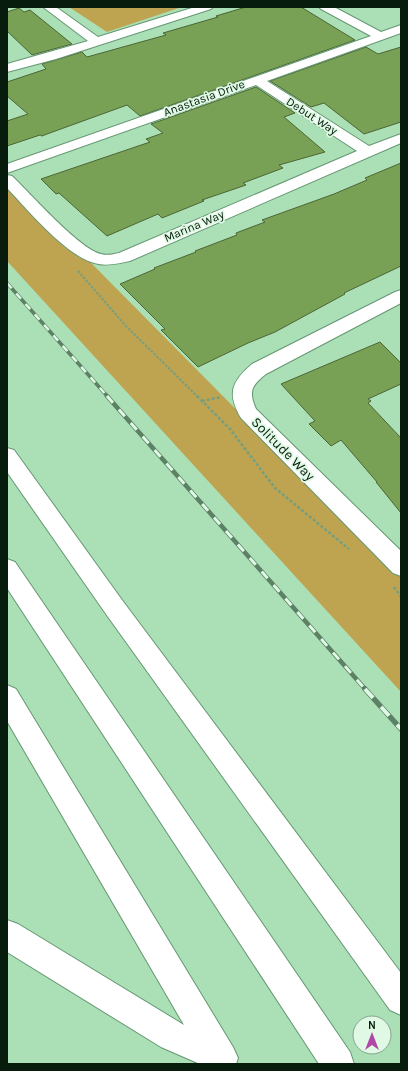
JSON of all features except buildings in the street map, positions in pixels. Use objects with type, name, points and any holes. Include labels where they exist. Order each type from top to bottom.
[{"type":"street","points":[[49,7],[97,42]]},
{"type":"street","points":[[325,7],[391,33]]},
{"type":"street","points":[[344,7],[391,33]]},
{"type":"street","points":[[7,68],[52,56],[202,8]]},
{"type":"street","name":"Anastasia Drive","points":[[7,169],[391,33]]},
{"type":"street","name":"Debut Way","points":[[257,80],[368,152]]},
{"type":"street","name":"Marina Way","points":[[7,179],[79,250],[96,259],[112,259],[124,257],[401,138]]},
{"type":"street","name":"Solitude Way","points":[[399,560],[248,413],[241,399],[242,388],[248,378],[259,370],[401,296]]},
{"type":"street","points":[[7,456],[119,614],[401,999]]},
{"type":"street","points":[[7,569],[338,1064]]},
{"type":"street","points":[[7,697],[221,1061]]},
{"type":"street","points":[[7,935],[172,1036],[221,1061]]},
{"type":"path","points":[[73,267],[126,326],[230,429],[275,488],[353,552]]},
{"type":"path","points":[[394,587],[401,597]]},
{"type":"shaded area","points":[[69,7],[182,7],[107,32]]},
{"type":"shaded area","points":[[7,178],[401,576],[401,692],[7,261]]},
{"type":"railway","points":[[7,283],[108,397]]},
{"type":"railway","points":[[107,396],[366,690]]},
{"type":"railway","points":[[365,689],[401,729]]}]
